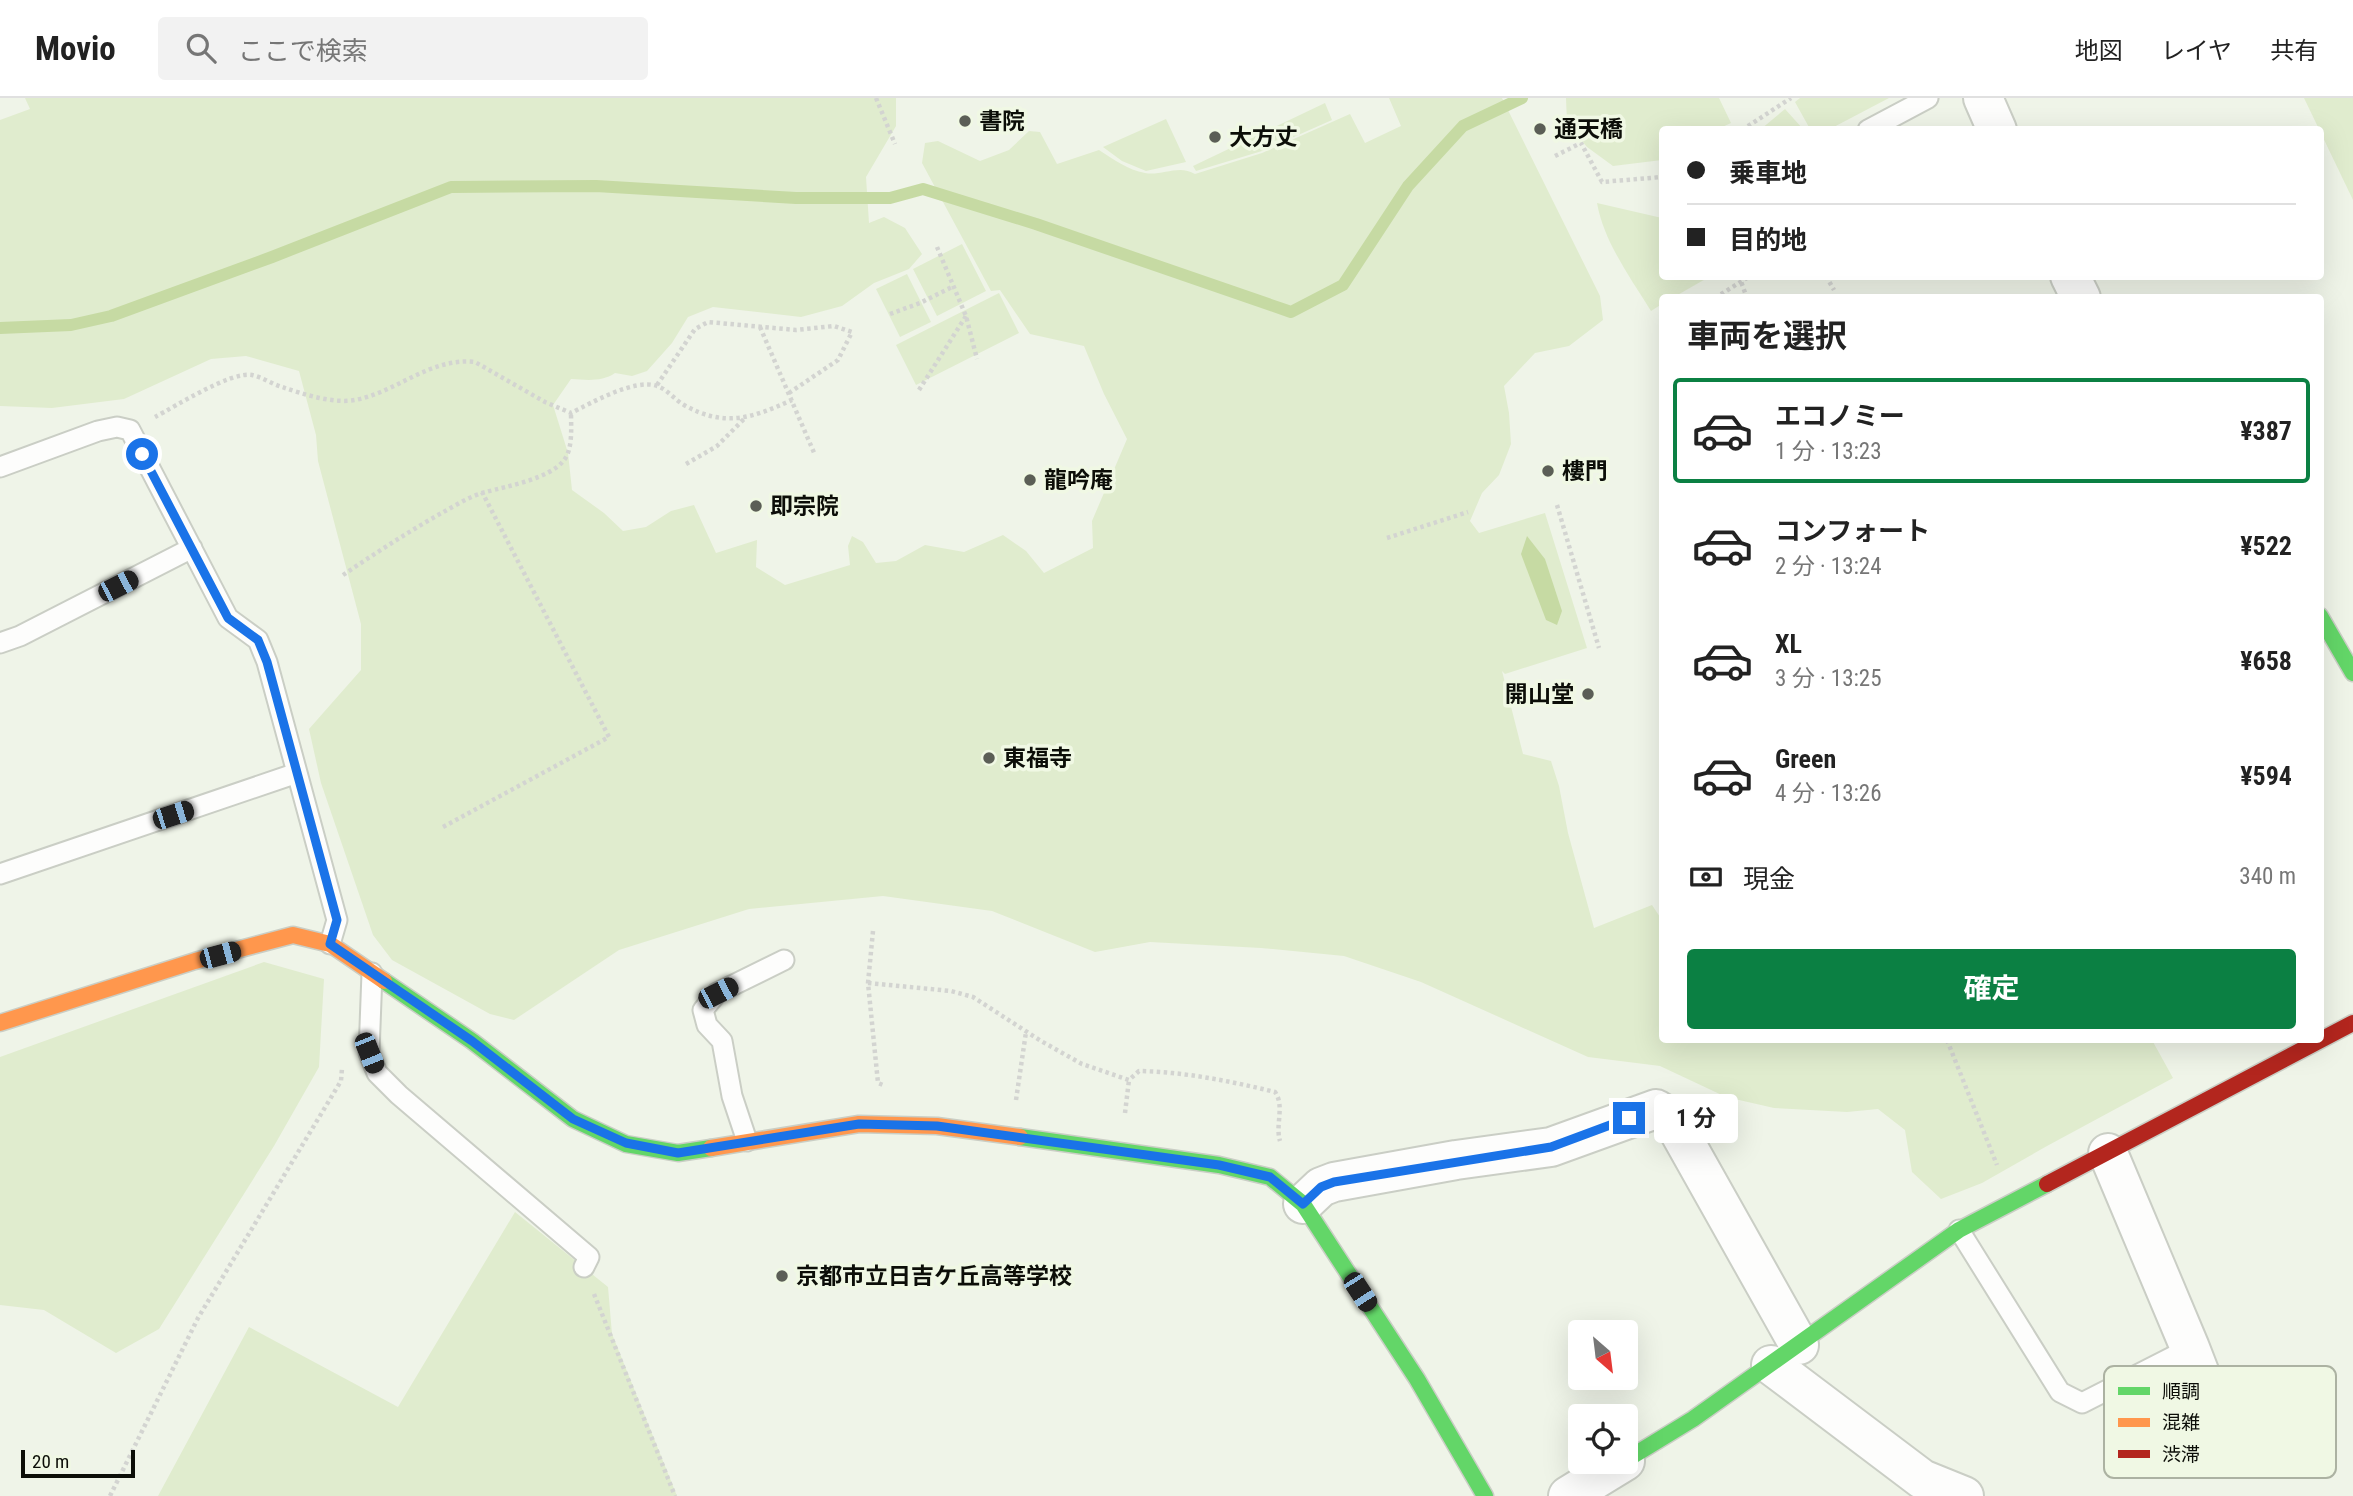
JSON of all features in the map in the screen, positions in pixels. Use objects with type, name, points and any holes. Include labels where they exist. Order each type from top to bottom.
[{"type":"street","points":[[1983,98],[1995,126]]},
{"type":"street","points":[[2324,623],[2353,673]]},
{"type":"street","points":[[0,1023],[195,961],[293,936],[330,944],[472,1041],[573,1119],[626,1143],[678,1153],[859,1124],[937,1126],[1219,1165],[1270,1177],[1303,1204],[1417,1379],[1485,1496]]},
{"type":"street","points":[[2324,1038],[2353,1023]]},
{"type":"street","points":[[1638,1453],[1693,1419],[1959,1230],[2315,1043]]},
{"type":"street","points":[[1303,1204],[1321,1187],[1334,1182],[1551,1147],[1656,1109],[1672,1119],[1785,1355],[1906,1488],[1964,1496]]},
{"type":"street","points":[[2108,1153],[2197,1366]]},
{"type":"street","points":[[1568,1496],[1604,1474]]},
{"type":"lane","points":[[1876,126],[1928,98]]},
{"type":"lane","points":[[0,467],[98,431],[117,427],[130,430],[228,618],[258,640],[267,662],[337,920],[330,944]]},
{"type":"lane","points":[[0,643],[20,636],[192,548]]},
{"type":"lane","points":[[0,874],[297,773]]},
{"type":"lane","points":[[747,1141],[732,1096],[722,1041],[706,1025],[703,1010],[718,993],[784,960]]},
{"type":"lane","points":[[372,974],[369,1053],[377,1073],[399,1095],[589,1257],[584,1267]]},
{"type":"lane","points":[[1959,1230],[2060,1392],[2082,1403],[2104,1392]]},
{"type":"lane","points":[[2155,1366],[2190,1348]]},
{"type":"path","points":[[876,98],[895,144]]},
{"type":"path","points":[[1748,126],[1791,98]]},
{"type":"path","points":[[1555,156],[1581,143],[1602,182],[1659,177]]},
{"type":"path","points":[[937,247],[966,316],[977,359]]},
{"type":"path","points":[[1720,294],[1740,280]]},
{"type":"path","points":[[1828,280],[1834,290]]},
{"type":"path","points":[[890,314],[954,286]]},
{"type":"path","points":[[919,390],[966,316]]},
{"type":"path","points":[[657,385],[695,329],[708,322],[796,330],[834,326],[852,331],[838,360],[789,393]]},
{"type":"path","points":[[760,327],[815,455]]},
{"type":"path","points":[[130,430],[223,381],[238,377],[251,375],[315,396],[352,401],[374,395],[446,362],[463,360],[475,362],[545,402],[571,413],[619,390],[657,385],[694,410],[727,420],[745,418],[792,400]]},
{"type":"path","points":[[343,575],[399,537],[482,492],[518,484],[543,474],[564,460],[570,443],[571,413]]},
{"type":"path","points":[[686,464],[717,446],[745,418]]},
{"type":"path","points":[[443,827],[609,737],[482,492]]},
{"type":"path","points":[[1557,505],[1599,648]]},
{"type":"path","points":[[1387,538],[1468,512]]},
{"type":"path","points":[[873,931],[867,983],[878,1083],[888,1087]]},
{"type":"path","points":[[867,983],[951,991],[973,997],[1082,1064],[1129,1080],[1139,1072],[1169,1072],[1275,1092],[1280,1104],[1278,1136],[1282,1145]]},
{"type":"path","points":[[1016,1101],[1026,1032]]},
{"type":"path","points":[[1948,1043],[2000,1172]]},
{"type":"path","points":[[110,1496],[198,1318],[341,1081],[342,1057]]},
{"type":"path","points":[[584,1267],[675,1496]]},
{"type":"shaded area","name":"東福寺","points":[[25,98],[896,98],[896,126],[866,177],[869,223],[884,217],[905,228],[922,254],[909,269],[874,283],[842,306],[801,317],[713,307],[688,317],[672,343],[647,371],[632,376],[615,373],[600,379],[571,379],[553,405],[568,453],[572,490],[604,513],[623,531],[646,527],[671,511],[694,505],[716,553],[757,540],[756,567],[785,585],[850,565],[848,546],[852,536],[863,542],[876,563],[896,561],[925,545],[964,552],[1003,535],[1026,551],[1044,573],[1093,548],[1092,521],[1127,439],[1084,346],[1030,334],[1000,290],[991,291],[922,163],[925,143],[938,141],[980,161],[1009,150],[1029,131],[1040,132],[1057,164],[1099,150],[1139,172],[1183,170],[1195,174],[1262,153],[1350,114],[1365,143],[1401,126],[1389,98],[1502,98],[1600,296],[1603,320],[1569,346],[1535,353],[1504,386],[1511,444],[1499,475],[1482,493],[1470,521],[1479,533],[1545,513],[1587,648],[1505,674],[1502,671],[1523,754],[1551,761],[1594,928],[1652,905],[1659,916],[1659,1043],[2154,1043],[2173,1078],[1982,1183],[1941,1199],[1912,1172],[1905,1130],[1878,1109],[1847,1112],[1774,1108],[1726,1097],[1660,1066],[1588,1057],[1421,982],[1344,956],[1150,942],[1095,952],[992,911],[883,896],[749,909],[619,950],[514,1020],[490,1014],[392,960],[373,935],[321,783],[309,729],[361,670],[361,624],[318,461],[316,435],[299,371],[246,356],[211,359],[124,399],[52,408],[0,406],[0,120],[30,109]]},
{"type":"shaded area","points":[[1566,98],[1719,98],[1731,123],[1724,126],[1659,126],[1659,160],[1613,166],[1587,147],[1567,123]]},
{"type":"shaded area","points":[[1800,98],[1889,98],[1836,126],[1808,126],[1795,102]]},
{"type":"shaded area","points":[[2304,98],[2353,98],[2353,200],[2324,140],[2324,126],[2317,126]]},
{"type":"shaded area","points":[[1325,103],[1332,120],[1262,151],[1196,171],[1193,166]]},
{"type":"shaded area","points":[[1785,109],[1800,126],[1765,126]]},
{"type":"shaded area","points":[[1166,119],[1186,162],[1146,171],[1122,161],[1103,147]]},
{"type":"shaded area","points":[[1597,203],[1659,217],[1659,280],[1704,280],[1679,294],[1659,294],[1659,306],[1651,311],[1612,245]]},
{"type":"shaded area","points":[[962,244],[986,291],[937,316],[913,269]]},
{"type":"shaded area","points":[[907,274],[931,322],[900,337],[876,289]]},
{"type":"shaded area","points":[[999,293],[1019,333],[916,385],[896,345]]},
{"type":"shaded area","points":[[1527,536],[1545,559],[1562,611],[1557,625],[1546,620],[1521,554]]},
{"type":"shaded area","points":[[264,962],[324,979],[319,1067],[274,1146],[159,1329],[116,1353],[44,1310],[0,1305],[0,1057]]},
{"type":"shaded area","points":[[515,1212],[608,1287],[612,1334],[677,1496],[158,1496],[249,1327],[398,1407]]},
{"type":"waterway","points":[[0,328],[71,325],[111,316],[451,187],[596,186],[796,198],[890,198],[923,189],[1036,224],[1291,312],[1343,285],[1408,186],[1463,126],[1522,98]]},
{"type":"traffic: fast","points":[[2324,623],[2353,673]]},
{"type":"traffic: fast","points":[[384,981],[472,1041],[573,1119],[626,1144],[678,1153],[711,1148]]},
{"type":"traffic: fast","points":[[1020,1137],[1219,1165],[1270,1177],[1303,1204],[1417,1379],[1485,1496]]},
{"type":"traffic: fast","points":[[1638,1453],[1693,1419],[1959,1230],[2047,1184]]},
{"type":"traffic: slow","points":[[0,1023],[195,961],[293,935],[330,944],[384,981]]},
{"type":"traffic: slow","points":[[711,1148],[859,1124],[937,1126],[1020,1137]]},
{"type":"traffic: jam","points":[[2324,1038],[2353,1023]]},
{"type":"traffic: jam","points":[[2047,1184],[2315,1043]]},
{"type":"place","name":"書院","points":[[965,121]]},
{"type":"place","name":"通天橋","points":[[1540,129]]},
{"type":"place","name":"大方丈","points":[[1215,137]]},
{"type":"place","name":"樓門","points":[[1548,471]]},
{"type":"place","name":"龍吟庵","points":[[1030,480]]},
{"type":"place","name":"即宗院","points":[[756,506]]},
{"type":"place","name":"開山堂","points":[[1588,694]]},
{"type":"place","name":"東福寺","points":[[989,758]]},
{"type":"place","name":"京都市立日吉ケ丘高等学校","points":[[782,1276]]},
{"type":"route","points":[[142,454],[228,618],[258,640],[267,662],[337,920],[330,944],[472,1041],[573,1119],[626,1143],[678,1153],[859,1124],[937,1126],[1219,1165],[1270,1177],[1303,1204],[1321,1187],[1334,1182],[1456,1160],[1551,1147],[1629,1118]]}]
